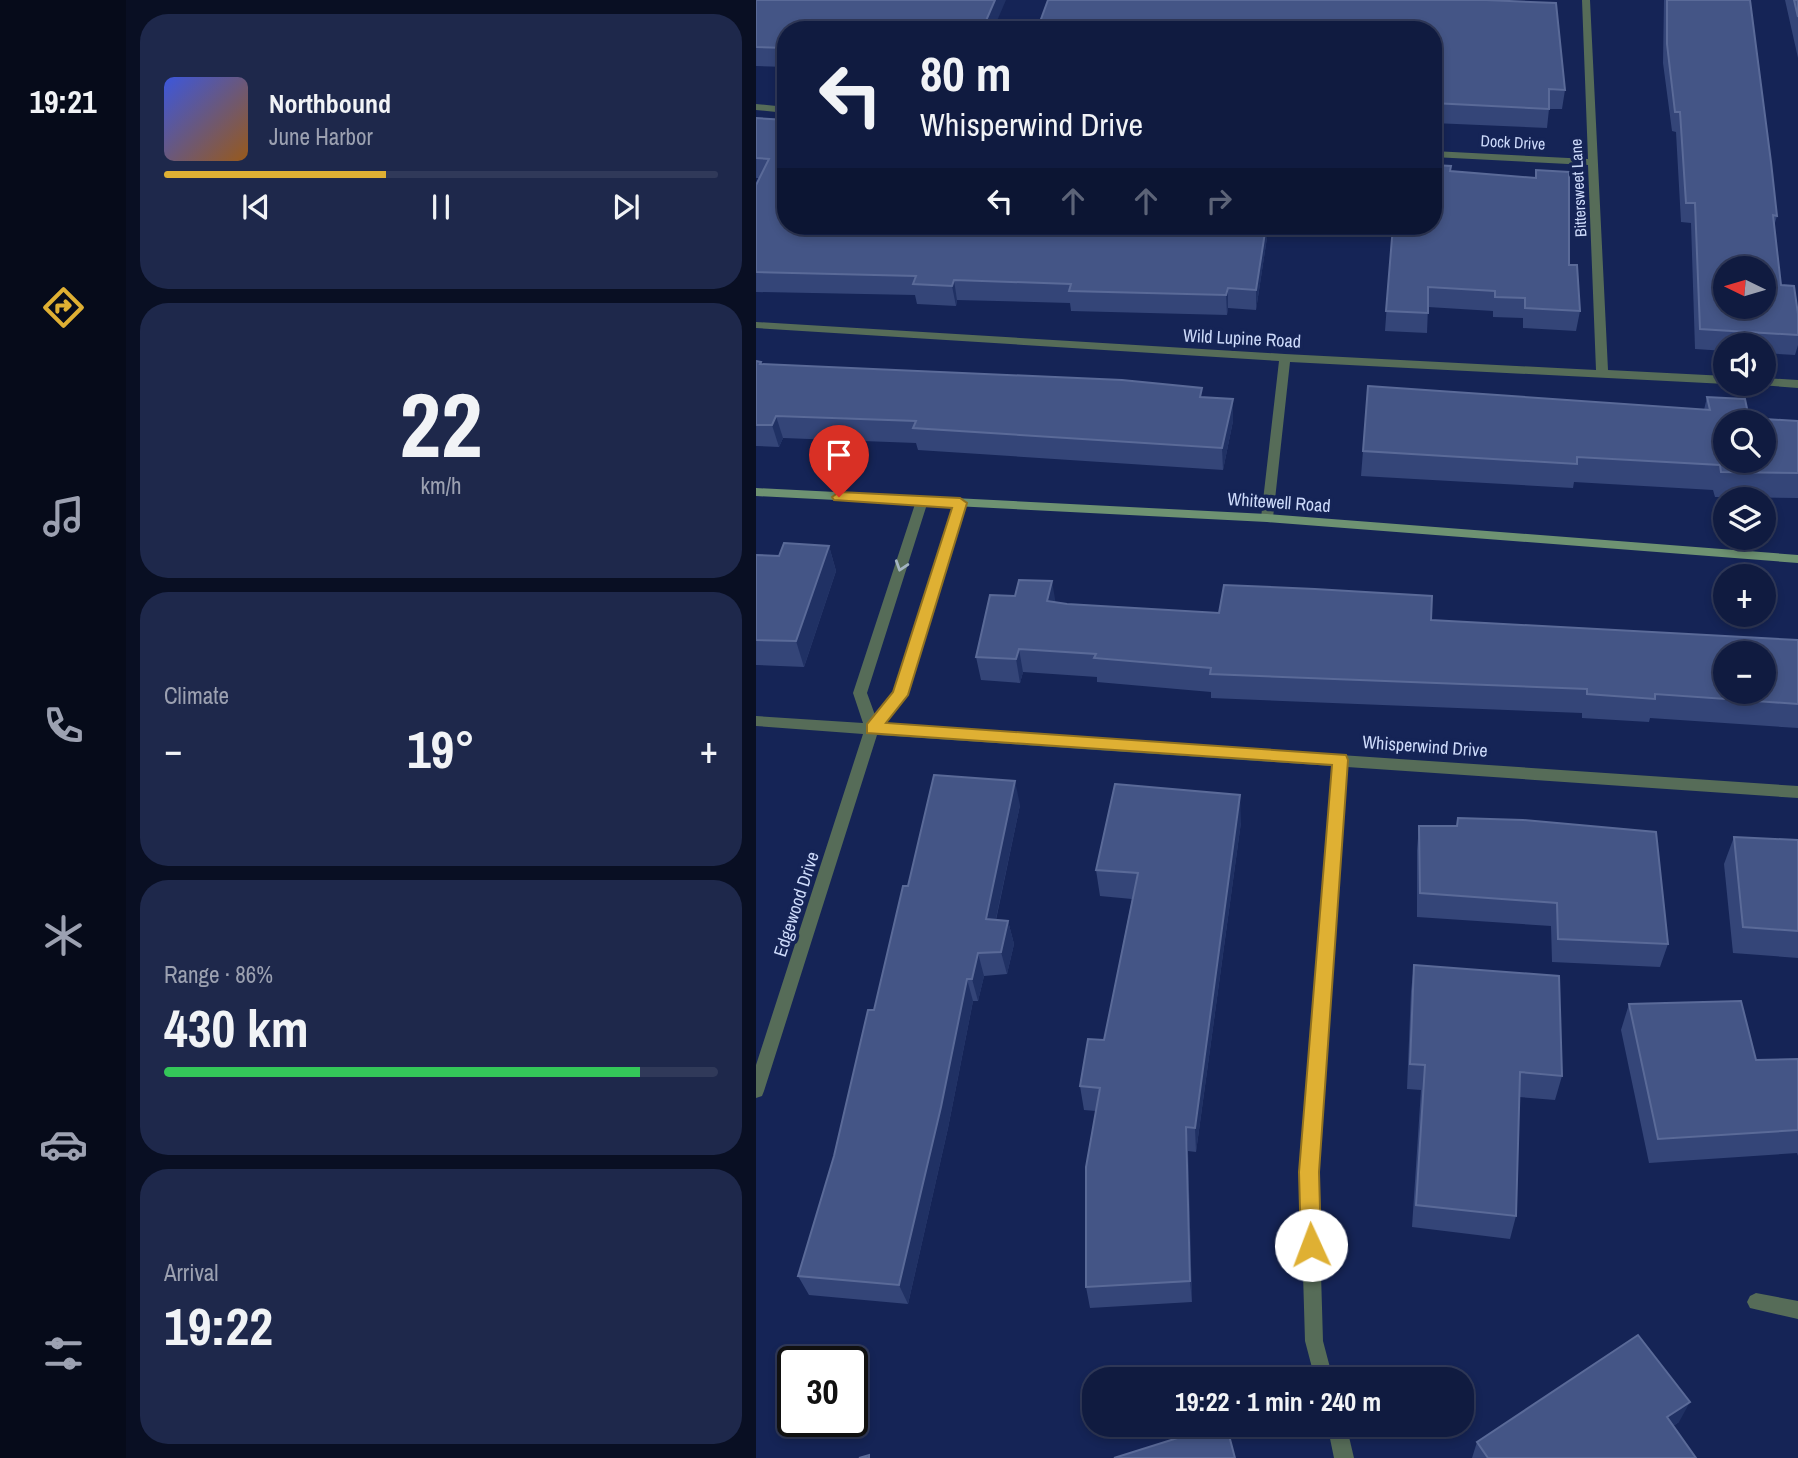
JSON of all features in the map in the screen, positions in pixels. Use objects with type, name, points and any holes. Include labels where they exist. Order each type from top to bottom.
[{"type":"street","name":"Bittersweet Lane","points":[[1586,0],[1602,374]]},
{"type":"street","points":[[756,107],[777,109]]},
{"type":"street","name":"Dock Drive","points":[[1442,154],[1592,162]]},
{"type":"street","name":"Wild Lupine Road","points":[[756,325],[1285,358],[1713,379]]},
{"type":"street","points":[[1267,518],[1285,358]]},
{"type":"street","points":[[1776,383],[1798,384]]},
{"type":"street","name":"Whitewell Road","points":[[756,492],[1267,518],[1798,559]]},
{"type":"street","points":[[872,728],[860,693],[922,501]]},
{"type":"street","name":"Edgewood Drive","points":[[756,1091],[872,728],[900,695],[960,503]]},
{"type":"street","name":"Whisperwind Drive","points":[[756,721],[1798,792]]},
{"type":"street","points":[[1321,1367],[1314,1341],[1309,1172],[1340,760]]},
{"type":"street","points":[[1756,1301],[1798,1310]]},
{"type":"street","points":[[1339,1437],[1344,1458]]},
{"type":"building","points":[[756,0],[995,0],[986,21],[777,21],[777,48],[756,47]]},
{"type":"building","points":[[1048,0],[1486,0],[1556,3],[1565,90],[1549,89],[1549,109],[1442,103],[1442,21],[1040,21]]},
{"type":"building","points":[[1667,0],[1750,0],[1777,216],[1773,215],[1781,285],[1794,286],[1798,335],[1700,329],[1695,203],[1686,203],[1680,112],[1675,112],[1667,44]]},
{"type":"building","points":[[1794,0],[1798,0],[1798,17]]},
{"type":"building","points":[[756,118],[777,119],[777,235],[1265,235],[1256,290],[1228,288],[1226,295],[1069,291],[1071,284],[954,280],[952,286],[913,284],[916,276],[756,272],[756,185],[769,159],[756,158]]},
{"type":"building","points":[[1442,166],[1451,166],[1450,171],[1536,178],[1536,170],[1569,172],[1569,265],[1577,265],[1580,311],[1525,308],[1525,298],[1495,297],[1495,291],[1428,287],[1428,313],[1386,311],[1392,235],[1442,235]]},
{"type":"building","points":[[756,361],[761,362],[760,364],[1122,380],[1202,388],[1200,397],[1233,399],[1222,448],[913,428],[916,421],[776,416],[772,425],[756,425]]},
{"type":"building","points":[[1368,386],[1710,410],[1707,397],[1745,399],[1747,410],[1713,410],[1713,465],[1577,457],[1577,464],[1363,451]]},
{"type":"building","points":[[1776,420],[1798,421],[1798,473],[1776,473]]},
{"type":"building","points":[[784,543],[829,546],[796,641],[756,640],[756,555],[779,556]]},
{"type":"building","points":[[1019,580],[1052,581],[1047,601],[1219,613],[1224,585],[1315,589],[1432,596],[1431,620],[1798,640],[1798,704],[1776,702],[1776,641],[1713,641],[1713,698],[1655,694],[1655,699],[1587,694],[1587,689],[1210,674],[1211,668],[1094,658],[1096,654],[1019,649],[1016,659],[976,657],[990,595],[1015,596]]},
{"type":"building","points":[[934,775],[1015,781],[986,919],[1008,921],[1001,952],[978,953],[972,979],[967,979],[941,1107],[899,1285],[798,1276],[834,1156],[868,1010],[874,1010],[903,886],[908,886]]},
{"type":"building","points":[[1115,784],[1240,795],[1195,1128],[1186,1127],[1190,1281],[1086,1287],[1086,1167],[1100,1088],[1080,1086],[1088,1039],[1104,1040],[1138,873],[1096,870]]},
{"type":"building","points":[[1458,818],[1523,820],[1656,832],[1668,944],[1558,939],[1557,903],[1420,893],[1419,826],[1457,826]]},
{"type":"building","points":[[1734,837],[1798,840],[1798,931],[1743,927]]},
{"type":"building","points":[[1414,965],[1559,976],[1562,1076],[1520,1072],[1516,1216],[1416,1205],[1425,1065],[1410,1064]]},
{"type":"building","points":[[1741,1001],[1756,1060],[1798,1059],[1798,1130],[1658,1139],[1629,1004]]},
{"type":"building","points":[[1638,1335],[1690,1402],[1667,1417],[1696,1458],[1488,1458],[1477,1442]]},
{"type":"building","points":[[1181,1437],[1229,1437],[1235,1458],[1114,1458]]},
{"type":"route","points":[[839,497],[960,503],[900,695],[872,728],[1340,760],[1309,1172],[1311,1245]]}]
